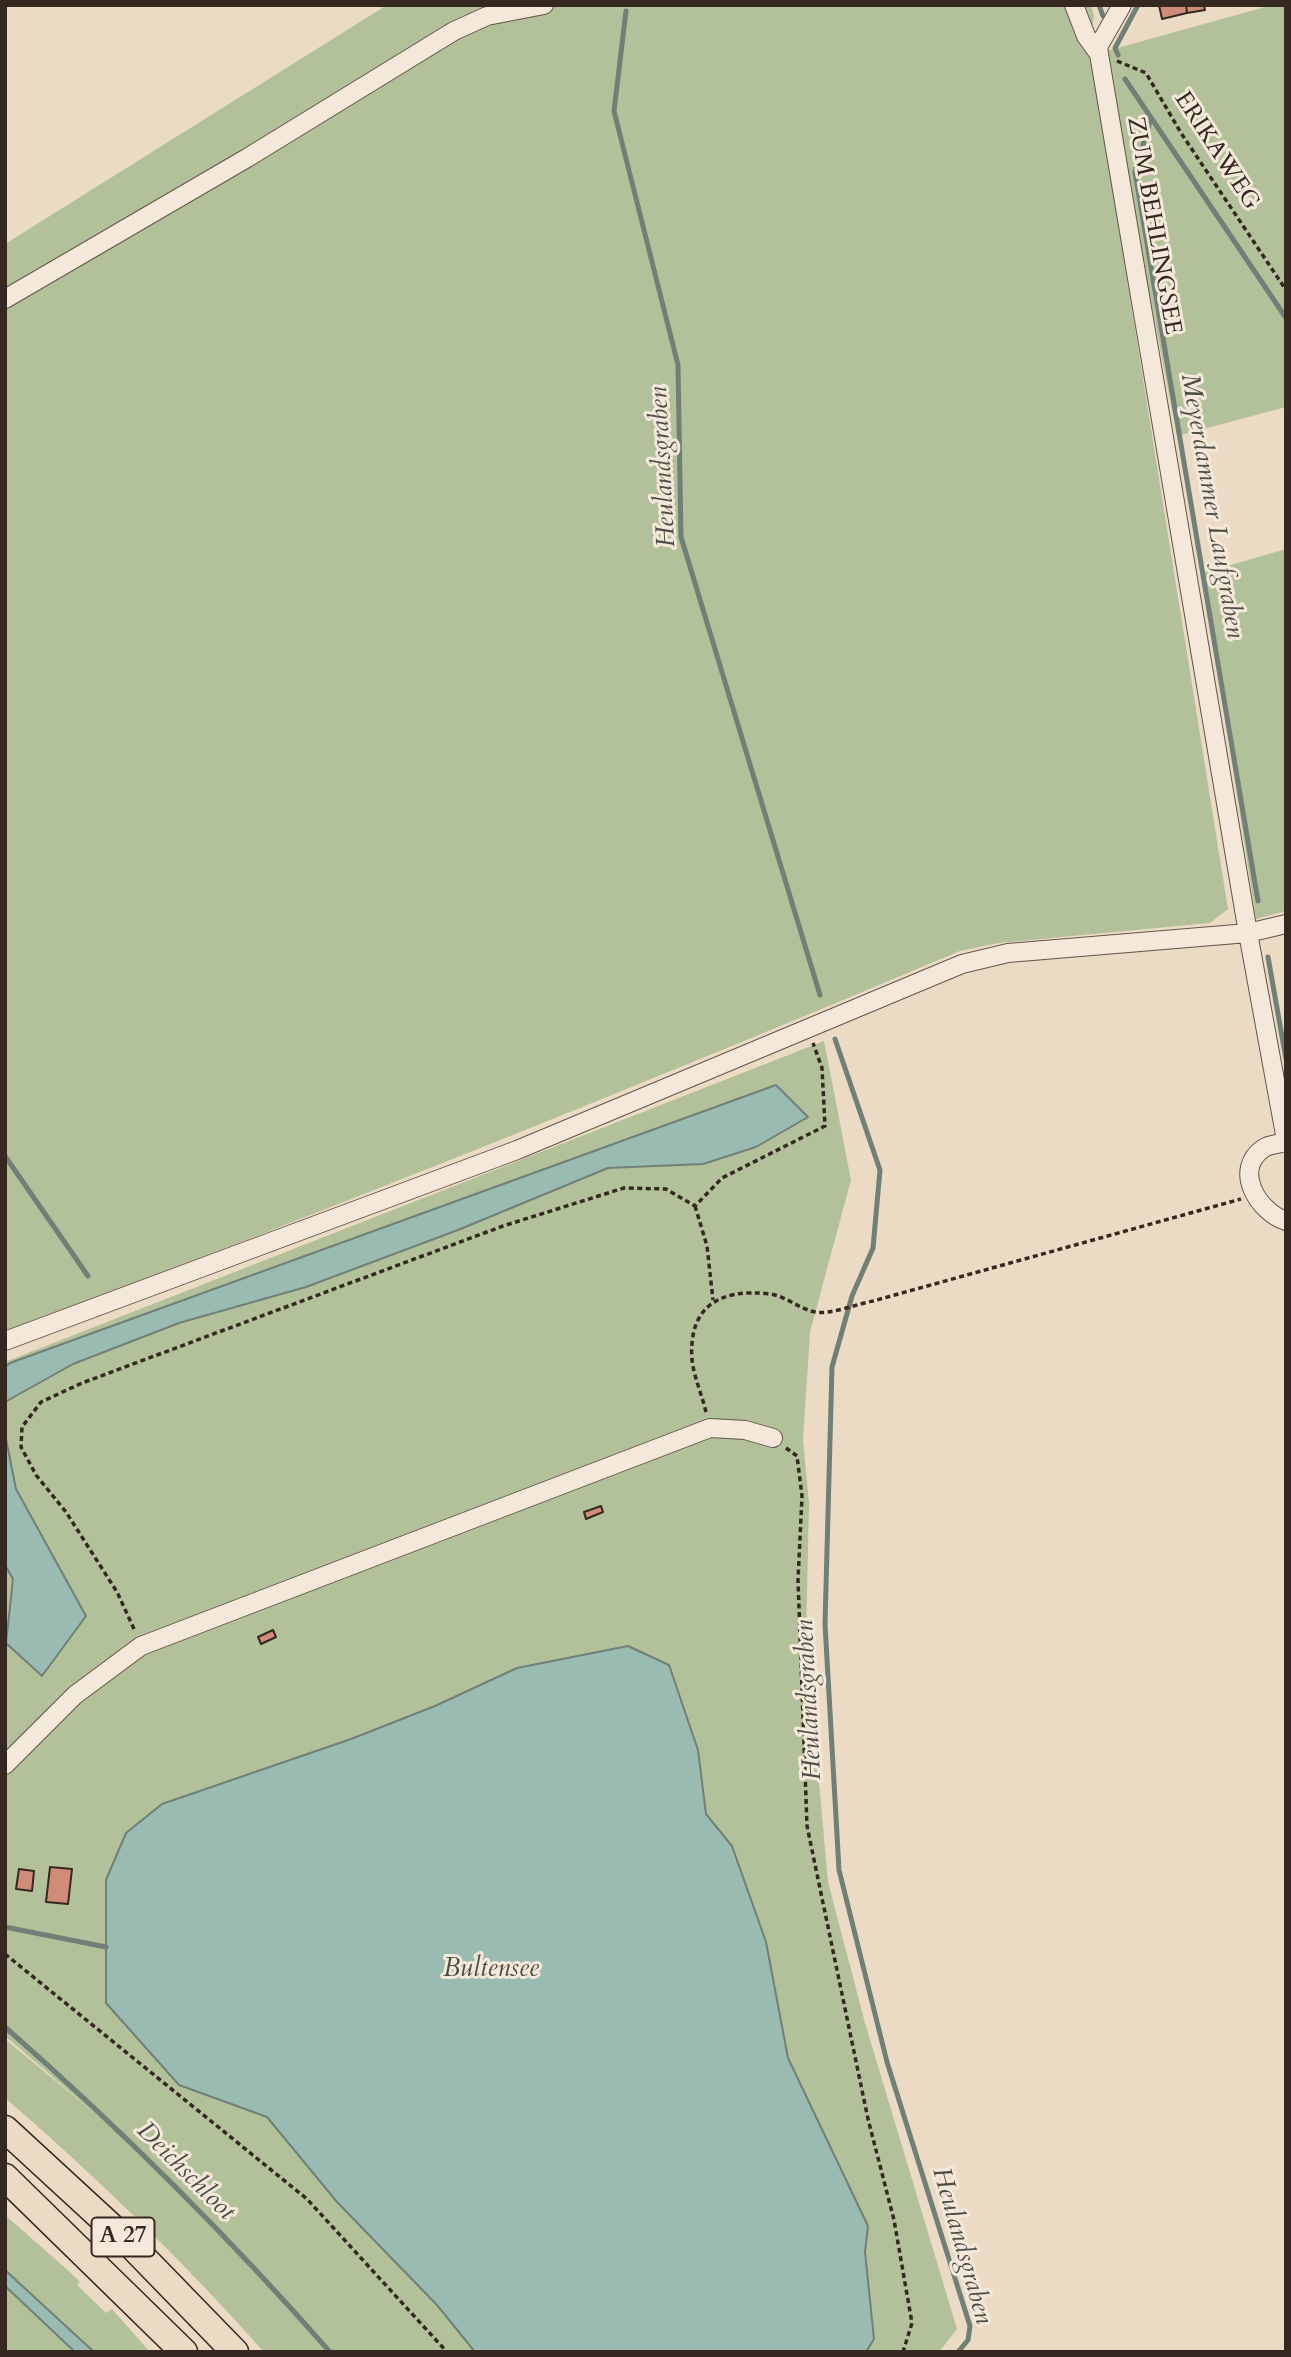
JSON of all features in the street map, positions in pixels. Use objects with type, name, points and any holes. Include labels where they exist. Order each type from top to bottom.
[{"type":"highway","name":"A 27","points":[[5,2129],[130,2244],[235,2352]]},
{"type":"highway","name":"A 27","points":[[5,2178],[184,2352]]},
{"type":"street","points":[[5,299],[247,158],[454,31],[487,16],[544,5]]},
{"type":"street","points":[[1074,5],[1086,36],[1099,54]]},
{"type":"street","points":[[1099,54],[1098,47],[1122,5]]},
{"type":"street","name":"ZUM BEHLINGSEE","points":[[1099,54],[1248,933],[1283,1109],[1286,1141],[1265,1147],[1252,1159],[1250,1181],[1254,1195]]},
{"type":"street","points":[[5,1340],[517,1150],[962,964],[1009,953],[1248,933],[1286,924]]},
{"type":"street","points":[[1254,1195],[1271,1216],[1286,1221]]},
{"type":"street","points":[[5,1765],[75,1695],[141,1646],[710,1428],[745,1430],[773,1437]]},
{"type":"path","name":"ERIKAWEG","points":[[1099,54],[1146,73],[1181,133],[1286,289]]},
{"type":"path","points":[[695,1206],[722,1178],[825,1126],[822,1068],[808,1028]]},
{"type":"path","points":[[141,1646],[117,1592],[66,1512],[36,1475],[21,1447],[22,1427],[41,1402],[82,1383],[503,1226],[624,1188],[666,1189],[695,1206],[707,1246],[713,1300]]},
{"type":"path","points":[[710,1428],[692,1362],[693,1334],[702,1312],[713,1300],[738,1293],[772,1294],[816,1312],[873,1301],[1254,1195]]},
{"type":"path","points":[[773,1437],[797,1456],[802,1496],[798,1580],[807,1826],[868,2119],[894,2220],[912,2322],[903,2352]]},
{"type":"path","points":[[5,1954],[307,2199],[447,2352]]},
{"type":"green space","points":[[387,5],[1091,5],[1094,15],[1090,43],[1228,909],[1210,923],[999,943],[960,951],[485,1146],[5,1331],[5,244]]},
{"type":"green space","points":[[1272,5],[1286,5],[1286,407],[1177,436],[1103,52]]},
{"type":"green space","points":[[1286,549],[1286,911],[1256,919],[1203,573]]},
{"type":"green space","points":[[824,1041],[851,1180],[810,1332],[803,1440],[809,1503],[806,1637],[828,1882],[865,2023],[957,2329],[939,2352],[264,2352],[139,2220],[5,2098],[5,2039],[99,2117],[5,2036],[5,1362]]},
{"type":"green space","points":[[5,2215],[71,2273],[80,2282],[77,2285],[106,2313],[112,2309],[150,2352],[94,2352],[5,2270]]},
{"type":"green space","points":[[5,2286],[75,2352],[5,2352]]},
{"type":"water","points":[[776,1085],[808,1117],[756,1147],[703,1164],[608,1168],[458,1230],[306,1287],[179,1323],[73,1364],[5,1402],[5,1367],[10,1363]]},
{"type":"water","points":[[5,1434],[16,1489],[86,1616],[42,1676],[6,1643],[13,1579],[5,1565]]},
{"type":"water","name":"Bultensee","points":[[628,1646],[669,1665],[698,1750],[706,1814],[732,1846],[766,1942],[788,2058],[868,2226],[865,2252],[874,2339],[866,2352],[475,2352],[437,2305],[337,2202],[267,2117],[179,2085],[106,2003],[106,1880],[126,1833],[162,1804],[351,1739],[435,1706],[517,1668]]},
{"type":"water","points":[[5,2270],[94,2352],[75,2352],[5,2286]]},
{"type":"building","points":[[1159,5],[1186,5],[1187,13],[1162,19]]},
{"type":"building","points":[[1186,5],[1204,5],[1205,10],[1187,13]]},
{"type":"building","points":[[601,1506],[603,1512],[586,1519],[584,1512]]},
{"type":"building","points":[[273,1630],[276,1637],[261,1644],[258,1637]]},
{"type":"building","points":[[50,1867],[72,1869],[68,1904],[46,1902]]},
{"type":"building","points":[[19,1869],[34,1871],[32,1891],[16,1889]]},
{"type":"waterway","points":[[1099,5],[1103,16]]},
{"type":"waterway","points":[[1118,55],[1115,48],[1138,5]]},
{"type":"waterway","name":"Heulandsgraben","points":[[626,11],[614,111],[678,365],[681,537],[820,995]]},
{"type":"waterway","points":[[1125,79],[1286,318]]},
{"type":"waterway","name":"Meyerdammer Laufgraben","points":[[1151,118],[1135,172],[1258,901]]},
{"type":"waterway","name":"Meyerdammer Laufgraben","points":[[1268,957],[1286,1059]]},
{"type":"waterway","name":"Heulandsgraben","points":[[835,1039],[880,1170],[873,1248],[852,1296],[832,1367],[825,1624],[839,1870],[887,2062],[970,2326],[968,2340],[958,2352]]},
{"type":"waterway","points":[[5,1156],[88,1276]]},
{"type":"waterway","points":[[5,1927],[106,1947]]},
{"type":"waterway","name":"Deichschloot","points":[[5,2027],[173,2184],[330,2352]]}]
